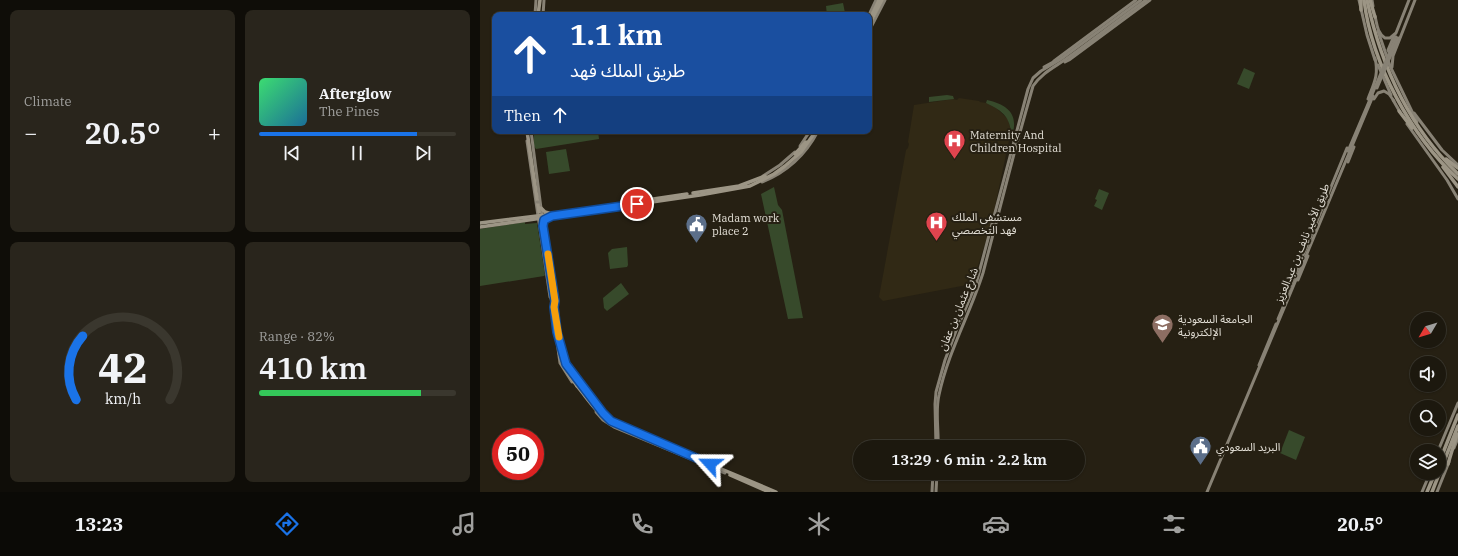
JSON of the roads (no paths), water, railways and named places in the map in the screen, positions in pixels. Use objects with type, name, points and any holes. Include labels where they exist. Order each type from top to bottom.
[{"type":"highway","points":[[540,12],[542,0]]},
{"type":"highway","points":[[872,16],[881,0]]},
{"type":"highway","points":[[1361,0],[1361,10]]},
{"type":"highway","points":[[1361,0],[1385,74],[1403,108],[1425,139],[1458,168]]},
{"type":"highway","points":[[1370,0],[1375,17]]},
{"type":"highway","points":[[1370,0],[1373,28],[1389,72],[1404,102],[1422,131],[1430,149],[1458,187]]},
{"type":"highway","points":[[872,18],[875,11]]},
{"type":"highway","points":[[1399,111],[1458,174]]},
{"type":"highway","points":[[529,134],[528,140],[561,363],[605,420],[614,426],[776,492]]},
{"type":"highway","points":[[529,134],[539,216]]},
{"type":"highway","points":[[480,227],[539,216],[726,191],[774,174],[801,152],[812,134]]},
{"type":"highway","points":[[1430,149],[1458,179]]},
{"type":"highway","points":[[480,224],[529,218],[535,214],[539,216],[545,212],[552,215]]},
{"type":"highway","points":[[543,226],[545,219],[552,215]]},
{"type":"highway","points":[[1446,445],[1458,415]]},
{"type":"highway","points":[[1432,492],[1458,426]]},
{"type":"highway","points":[[628,431],[769,492]]},
{"type":"highway","points":[[1448,464],[1458,432]]},
{"type":"highway","points":[[1427,492],[1431,480]]},
{"type":"main road","points":[[535,12],[536,0]]},
{"type":"main road","points":[[871,12],[881,0]]},
{"type":"main road","points":[[872,23],[881,0]]},
{"type":"main road","points":[[1124,16],[1137,0]]},
{"type":"main road","points":[[1054,61],[1137,0]]},
{"type":"main road","name":"شارع عثمان بن عفان","points":[[1124,16],[1141,0]]},
{"type":"main road","name":"شارع عثمان بن عفان","points":[[937,440],[939,394],[948,360],[978,289],[983,273],[1031,90],[1039,78],[1048,70],[1146,0]]},
{"type":"main road","points":[[1057,65],[1069,60],[1124,16],[1150,0]]},
{"type":"main road","points":[[1396,48],[1393,53],[1389,53],[1388,50],[1412,0]]},
{"type":"main road","points":[[1395,76],[1392,61],[1412,0]]},
{"type":"main road","name":"طريق الأمير نايف بن عبدالعزيز","points":[[1325,208],[1373,97],[1412,0]]},
{"type":"main road","points":[[1361,10],[1367,35],[1375,58],[1394,102]]},
{"type":"main road","points":[[1375,17],[1385,51],[1395,76],[1422,131]]},
{"type":"main road","points":[[1107,25],[1109,26],[1094,37],[1107,25]]},
{"type":"main road","points":[[1378,30],[1382,37],[1386,39],[1392,37],[1396,32]]},
{"type":"main road","name":"شارع عثمان بن عفان","points":[[937,440],[934,404],[937,389],[945,360],[976,284],[1026,92],[1033,78],[1041,71],[1094,37]]},
{"type":"main road","points":[[1033,78],[1043,67],[1070,52]]},
{"type":"main road","points":[[1286,299],[1375,82],[1377,72],[1375,58]]},
{"type":"main road","points":[[1284,310],[1303,269],[1373,97],[1380,84],[1378,80],[1375,82]]},
{"type":"main road","points":[[1373,97],[1379,92],[1384,91],[1389,94],[1418,141],[1447,180],[1458,199]]},
{"type":"main road","points":[[1404,94],[1422,124],[1434,140],[1449,158],[1458,164]]},
{"type":"main road","name":"طريق الأمير نايف بن عبدالعزيز","points":[[1206,492],[1346,157],[1373,97]]},
{"type":"main road","points":[[529,134],[539,216],[555,301],[553,305]]},
{"type":"main road","points":[[1348,161],[1351,148]]},
{"type":"main road","points":[[1339,168],[1346,157]]},
{"type":"main road","points":[[539,216],[543,226],[542,232]]},
{"type":"main road","name":"طريق الأمير نايف بن عبدالعزيز","points":[[1243,403],[1284,310],[1305,256]]},
{"type":"main road","points":[[557,332],[566,364],[606,416],[618,425],[737,475]]},
{"type":"main road","points":[[557,332],[555,336],[561,367],[603,420],[614,428],[725,473]]},
{"type":"main road","points":[[937,389],[938,404]]},
{"type":"main road","points":[[1446,433],[1458,403]]},
{"type":"main road","points":[[603,420],[606,416]]},
{"type":"main road","points":[[1441,444],[1445,436]]},
{"type":"main road","points":[[1442,444],[1445,436]]},
{"type":"main road","points":[[1437,492],[1458,438]]},
{"type":"main road","points":[[932,492],[933,480]]},
{"type":"main road","points":[[936,492],[937,480]]},
{"type":"main road","points":[[1422,492],[1427,480]]},
{"type":"place","name":"Maternity And Children Hospital","points":[[955,160]]},
{"type":"place","name":"مستشفى الملك فهد التخصصي","points":[[937,242]]},
{"type":"place","name":"Madam work place 2","points":[[696,244]]},
{"type":"place","name":"الجامعة السعودية الإلكترونية","points":[[1163,344]]},
{"type":"place","name":"البريد السعودي","points":[[1201,466]]}]
